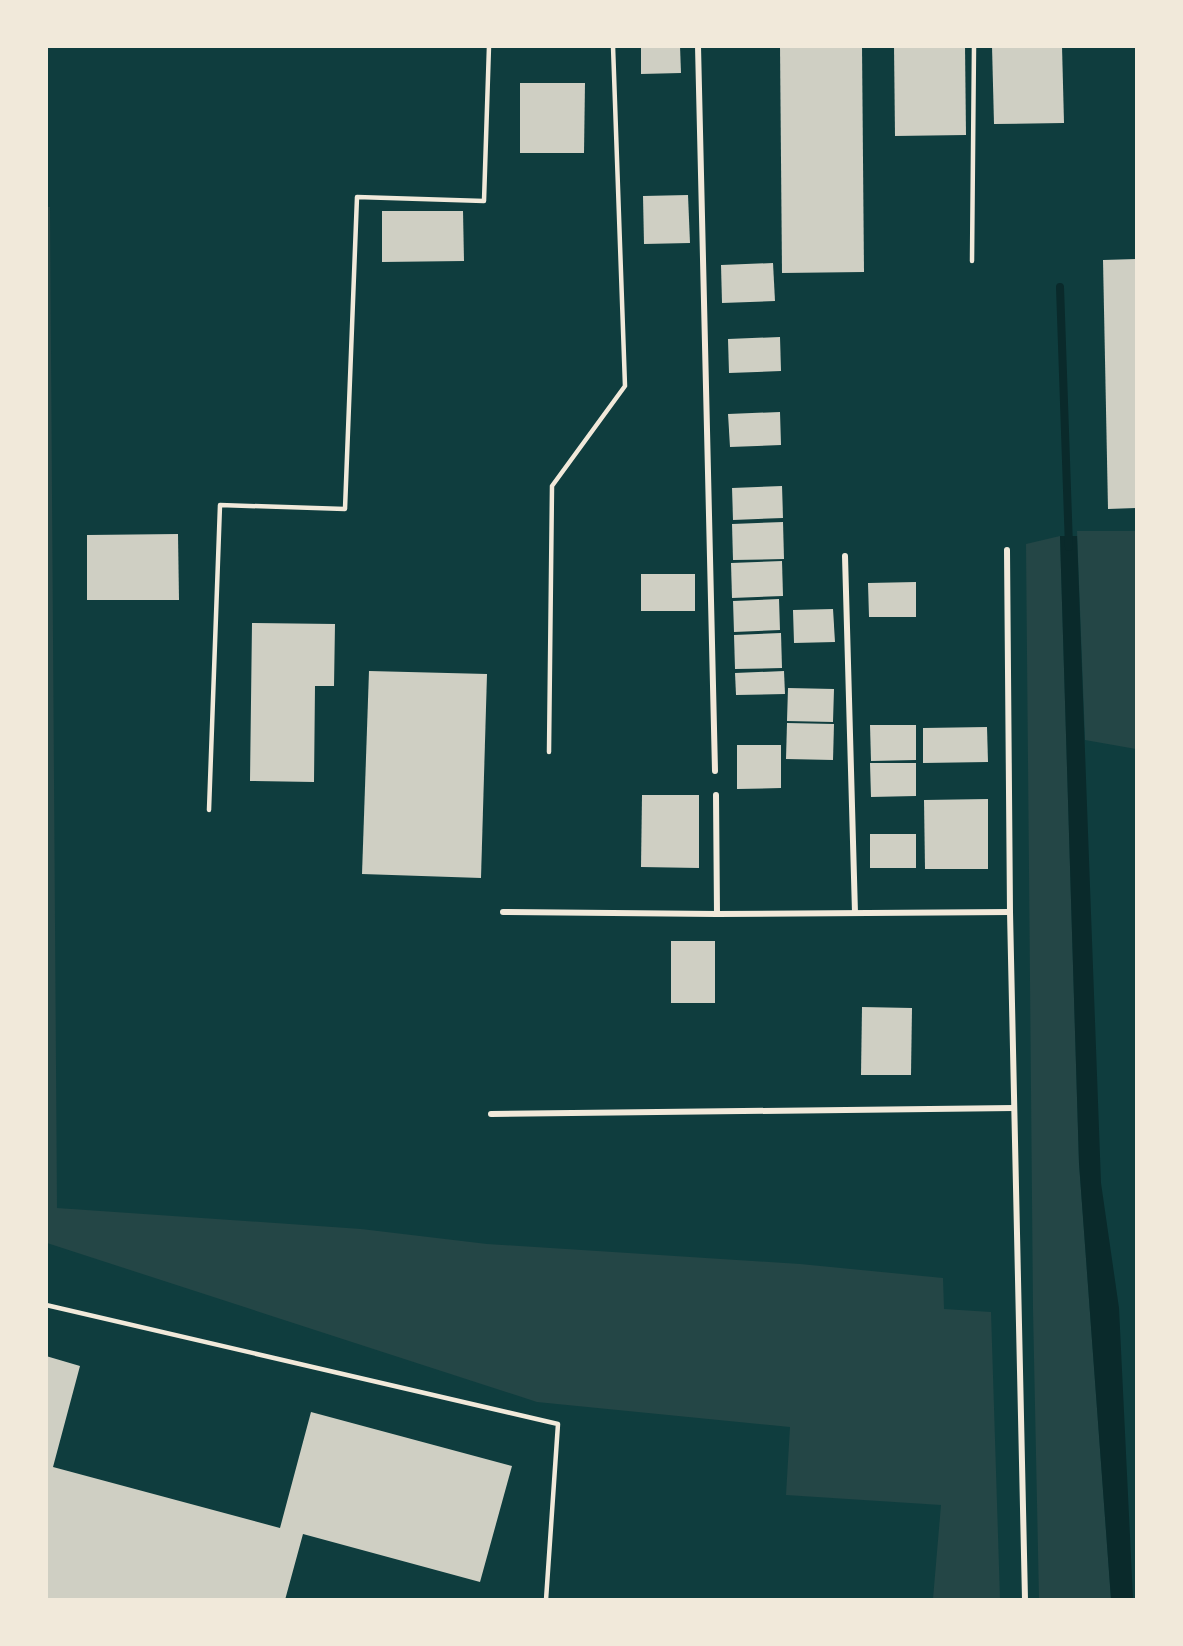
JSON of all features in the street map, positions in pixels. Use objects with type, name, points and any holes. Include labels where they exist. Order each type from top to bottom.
[{"type":"street","points":[[698,46],[715,771]]},
{"type":"street","points":[[1007,550],[1010,912],[1025,1599]]},
{"type":"street","points":[[844,556],[855,913]]},
{"type":"street","points":[[716,795],[717,914]]},
{"type":"street","points":[[502,912],[717,914],[1010,912]]},
{"type":"street","points":[[491,1114],[1014,1108]]},
{"type":"lane","points":[[209,810],[220,505],[345,509],[357,197],[483,201],[489,46]]},
{"type":"lane","points":[[549,752],[552,486],[625,386],[613,46]]},
{"type":"lane","points":[[972,261],[974,46]]},
{"type":"lane","points":[[46,1305],[558,1424],[546,1599]]},
{"type":"shaded area","points":[[47,207],[50,207],[57,1208],[361,1229],[487,1244],[800,1264],[943,1278],[944,1309],[991,1312],[1000,1599],[933,1599],[941,1505],[786,1495],[790,1427],[537,1402],[47,1243]]},
{"type":"shaded area","points":[[1077,531],[1136,531],[1136,749],[1085,740]]},
{"type":"shaded area","points":[[1060,536],[1079,1163],[1111,1599],[1039,1599],[1033,1309],[1026,544]]},
{"type":"shaded area","points":[[1060,536],[1077,536],[1101,1183],[1119,1308],[1133,1599],[1111,1599],[1079,1163]]},
{"type":"building","points":[[641,46],[680,46],[681,73],[641,74]]},
{"type":"building","points":[[780,46],[862,46],[864,272],[782,273]]},
{"type":"building","points":[[894,46],[965,46],[966,135],[895,136]]},
{"type":"building","points":[[992,46],[1062,46],[1064,123],[994,124]]},
{"type":"building","points":[[520,83],[585,83],[584,153],[520,153]]},
{"type":"building","points":[[688,195],[690,243],[644,244],[643,196]]},
{"type":"building","points":[[382,211],[463,211],[464,261],[382,262]]},
{"type":"building","points":[[1136,259],[1136,508],[1108,509],[1103,260]]},
{"type":"building","points":[[773,263],[775,301],[722,303],[721,265]]},
{"type":"building","points":[[780,337],[781,371],[729,373],[728,339]]},
{"type":"building","points":[[780,412],[781,445],[730,447],[728,414]]},
{"type":"building","points":[[782,486],[783,518],[733,520],[732,488]]},
{"type":"building","points":[[783,522],[784,559],[733,560],[732,524]]},
{"type":"building","points":[[178,534],[179,600],[87,600],[87,535]]},
{"type":"building","points":[[782,561],[783,596],[732,598],[731,563]]},
{"type":"building","points":[[641,574],[695,574],[695,611],[641,611]]},
{"type":"building","points":[[916,582],[916,617],[869,617],[868,583]]},
{"type":"building","points":[[779,599],[780,630],[734,632],[733,601]]},
{"type":"building","points":[[833,609],[835,642],[794,643],[793,610]]},
{"type":"building","points":[[252,623],[335,624],[334,686],[315,686],[314,782],[250,781]]},
{"type":"building","points":[[781,633],[782,668],[735,669],[734,635]]},
{"type":"building","points":[[369,671],[487,674],[481,878],[362,874]]},
{"type":"building","points":[[784,671],[785,694],[736,695],[735,673]]},
{"type":"building","points":[[788,688],[834,689],[833,722],[787,721]]},
{"type":"building","points":[[787,723],[834,724],[833,760],[786,759]]},
{"type":"building","points":[[870,725],[916,725],[916,760],[871,761]]},
{"type":"building","points":[[987,727],[988,762],[923,763],[923,728]]},
{"type":"building","points":[[737,745],[781,745],[781,788],[737,789]]},
{"type":"building","points":[[870,763],[916,763],[916,796],[871,797]]},
{"type":"building","points":[[642,795],[699,795],[699,868],[641,867]]},
{"type":"building","points":[[988,799],[988,869],[925,869],[924,800]]},
{"type":"building","points":[[870,834],[916,834],[916,868],[870,868]]},
{"type":"building","points":[[671,941],[715,941],[715,1003],[671,1003]]},
{"type":"building","points":[[862,1007],[912,1008],[911,1075],[861,1075]]},
{"type":"building","points":[[46,1356],[80,1366],[53,1467],[280,1528],[311,1412],[512,1466],[480,1582],[303,1534],[285,1600],[53,1600],[46,1598]]},
{"type":"waterway","points":[[1060,287],[1069,547]]}]
